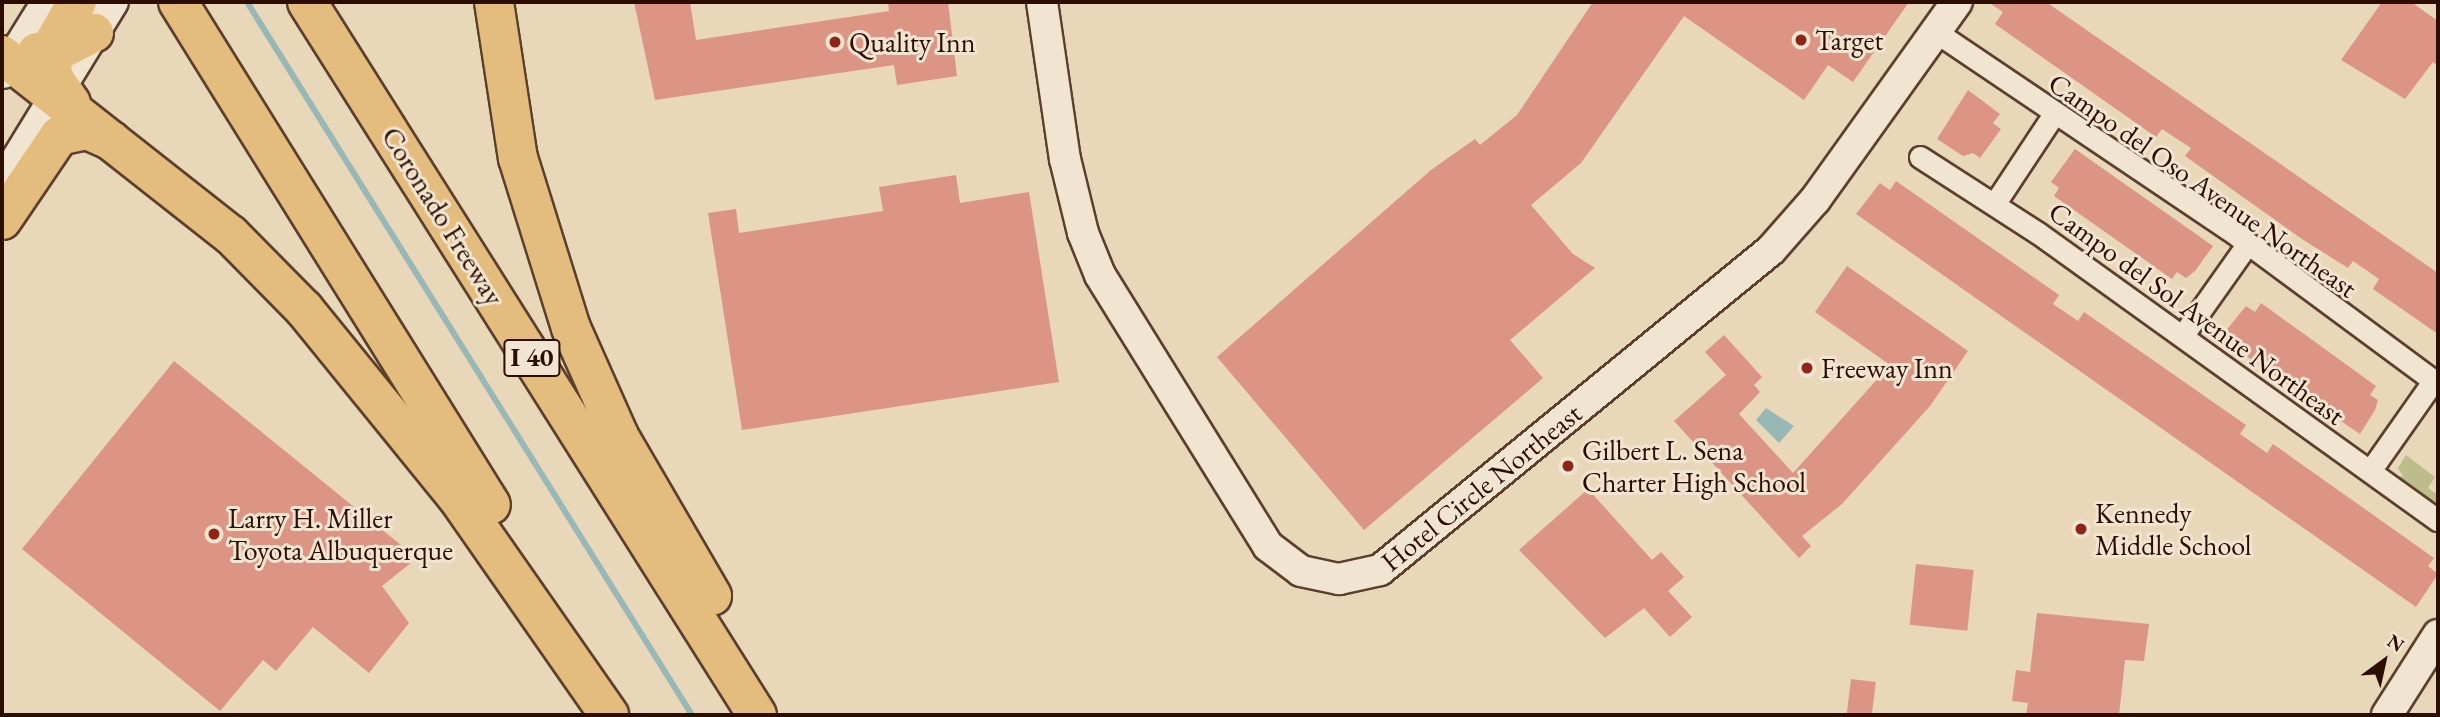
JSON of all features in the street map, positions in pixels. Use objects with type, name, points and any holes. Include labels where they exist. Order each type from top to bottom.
[{"type":"highway","points":[[178,2],[622,715]]},
{"type":"highway","name":"Coronado Freeway","points":[[307,2],[757,715]]},
{"type":"highway","points":[[494,2],[518,158],[586,365],[633,460],[782,715]]},
{"type":"highway","points":[[81,8],[12,53],[118,144],[231,235],[377,392],[457,497],[609,715]]},
{"type":"highway","points":[[2,220],[59,136],[87,131],[118,144]]},
{"type":"street","name":"Hotel Circle Northeast","points":[[1042,2],[1065,159],[1083,233],[1100,275],[1268,546],[1301,571],[1339,579],[1380,570],[1771,250],[1815,200],[1957,2]]},
{"type":"street","points":[[12,53],[81,8]]},
{"type":"street","points":[[2,183],[65,98],[81,8]]},
{"type":"street","name":"Campo del Oso Avenue Northeast","points":[[1936,32],[2054,114],[2162,184],[2436,382]]},
{"type":"street","points":[[1995,203],[2054,114]]},
{"type":"street","name":"Campo del Sol Avenue Northeast","points":[[1920,157],[1995,203],[2183,335],[2192,347],[2438,520]]},
{"type":"street","points":[[2183,335],[2246,246]]},
{"type":"street","points":[[2370,471],[2436,382]]},
{"type":"street","points":[[2387,715],[2438,635]]},
{"type":"shaded area","points":[[2406,455],[2435,477],[2428,488],[2438,495],[2438,507],[2397,477],[2403,476],[2398,468]]},
{"type":"water","points":[[1766,408],[1794,426],[1779,443],[1756,420]]},
{"type":"building","points":[[634,2],[690,2],[696,40],[889,11],[888,2],[948,2],[957,76],[897,85],[894,65],[655,100]]},
{"type":"building","points":[[1593,2],[1909,2],[1853,82],[1828,65],[1804,100],[1684,16],[1581,163],[1531,205],[1573,254],[1595,268],[1510,340],[1543,378],[1364,530],[1217,357],[1431,170],[1475,139],[1480,145],[1517,115]]},
{"type":"building","points":[[1988,2],[2046,2],[2438,273],[2438,334],[2373,289],[2379,279],[2353,261],[2348,268],[2302,239],[2185,156],[2191,148],[2162,129],[2156,137],[1995,24],[2003,12]]},
{"type":"building","points":[[2382,2],[2411,2],[2438,21],[2438,66],[2433,62],[2405,99],[2341,60]]},
{"type":"building","points":[[1968,90],[2000,114],[1993,123],[2001,129],[1980,158],[1973,153],[1963,156],[1937,139]]},
{"type":"building","points":[[2075,149],[2213,246],[2195,271],[2186,278],[2177,272],[2172,279],[2054,196],[2059,188],[2051,182]]},
{"type":"building","points":[[956,175],[960,203],[1029,192],[1059,382],[742,430],[708,213],[736,209],[739,233],[883,211],[879,187]]},
{"type":"building","points":[[1896,181],[2059,295],[2053,304],[2078,321],[2084,312],[2246,425],[2240,434],[2267,453],[2273,444],[2434,558],[2428,566],[2438,574],[2416,607],[1856,214],[1880,183],[1890,190]]},
{"type":"building","points":[[1847,266],[1968,351],[1930,406],[1842,504],[1802,536],[1811,546],[1799,558],[1674,421],[1726,375],[1705,352],[1724,335],[1762,377],[1754,385],[1760,392],[1739,414],[1793,473],[1890,365],[1815,312]]},
{"type":"building","points":[[2261,303],[2376,386],[2370,395],[2378,400],[2375,410],[2360,434],[2220,338],[2246,306],[2255,312]]},
{"type":"building","points":[[174,361],[417,558],[382,586],[409,623],[369,673],[313,627],[276,671],[263,660],[220,711],[22,549]]},
{"type":"building","points":[[1588,489],[1652,560],[1661,552],[1684,577],[1668,591],[1692,617],[1670,637],[1644,608],[1605,638],[1519,550]]},
{"type":"building","points":[[1916,564],[1974,570],[1967,631],[1910,625]]},
{"type":"building","points":[[2037,613],[2149,624],[2144,661],[2125,660],[2119,715],[2026,715],[2028,703],[2012,701],[2016,670],[2030,672]]},
{"type":"building","points":[[1851,679],[1876,682],[1872,715],[1847,715]]},
{"type":"waterway","points":[[247,2],[692,715]]},
{"type":"place","name":"Target","points":[[1801,40]]},
{"type":"place","name":"Quality Inn","points":[[835,42]]},
{"type":"place","name":"Freeway Inn","points":[[1807,368]]},
{"type":"place","name":"Gilbert L. Sena Charter High School","points":[[1568,466]]},
{"type":"place","name":"Kennedy Middle School","points":[[2081,529]]},
{"type":"place","name":"Larry H. Miller Toyota Albuquerque","points":[[214,534]]}]
